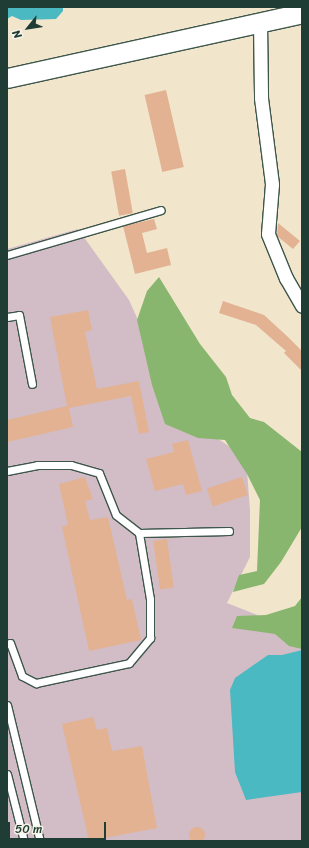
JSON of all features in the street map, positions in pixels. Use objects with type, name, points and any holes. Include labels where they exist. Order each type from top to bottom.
[{"type":"main road","points":[[7,78],[302,13]]},
{"type":"street","points":[[260,22],[261,98],[272,184],[268,234],[286,278],[302,306]]},
{"type":"lane","points":[[7,255],[161,210]]},
{"type":"lane","points":[[7,317],[19,315],[32,384]]},
{"type":"lane","points":[[7,471],[37,465],[71,465],[99,473],[116,515],[139,532],[229,532]]},
{"type":"lane","points":[[7,644],[10,643],[22,676],[36,683],[129,663],[150,638],[150,599],[139,532]]},
{"type":"lane","points":[[7,705],[40,841]]},
{"type":"lane","points":[[7,774],[24,841]]},
{"type":"shaded area","points":[[78,229],[129,300],[152,351],[188,418],[246,458],[250,510],[250,557],[227,603],[302,633],[302,841],[7,841],[7,249]]},
{"type":"green space","points":[[159,277],[200,344],[226,377],[232,395],[250,418],[264,422],[302,452],[302,527],[281,562],[264,584],[233,592],[239,575],[257,571],[260,500],[247,474],[225,440],[198,438],[165,424],[152,385],[137,320],[147,291]]},
{"type":"green space","points":[[302,597],[302,649],[289,646],[275,634],[232,628],[237,616],[266,615],[295,606]]},
{"type":"water","points":[[7,7],[63,7],[63,11],[56,19],[21,20],[12,16],[7,19]]},
{"type":"water","points":[[302,650],[302,792],[246,800],[235,772],[230,690],[235,678],[268,655],[282,655]]},
{"type":"building","points":[[166,90],[184,167],[162,172],[145,95]]},
{"type":"building","points":[[125,169],[133,213],[119,216],[111,171]]},
{"type":"building","points":[[154,219],[157,229],[142,233],[147,253],[167,248],[171,265],[135,274],[123,226]]},
{"type":"building","points":[[278,223],[300,241],[293,249],[277,236]]},
{"type":"building","points":[[223,301],[264,315],[302,351],[302,371],[284,353],[286,351],[256,325],[219,313]]},
{"type":"building","points":[[88,310],[92,330],[85,332],[97,389],[139,381],[149,432],[139,434],[131,396],[69,408],[73,427],[7,442],[7,420],[67,406],[50,317]]},
{"type":"building","points":[[188,440],[202,491],[186,495],[183,484],[155,491],[146,459],[174,452],[172,444]]},
{"type":"building","points":[[85,477],[93,499],[85,501],[90,520],[108,517],[127,600],[132,599],[141,640],[89,651],[62,527],[68,525],[59,484]]},
{"type":"building","points":[[242,477],[248,495],[213,507],[207,488]]},
{"type":"building","points":[[167,539],[174,588],[160,589],[153,541]]},
{"type":"building","points":[[93,717],[97,730],[107,728],[112,751],[142,746],[157,828],[89,841],[62,724]]},
{"type":"building","points":[[197,827],[204,832],[205,835],[200,842],[197,843],[190,838],[189,835],[194,828]]}]
